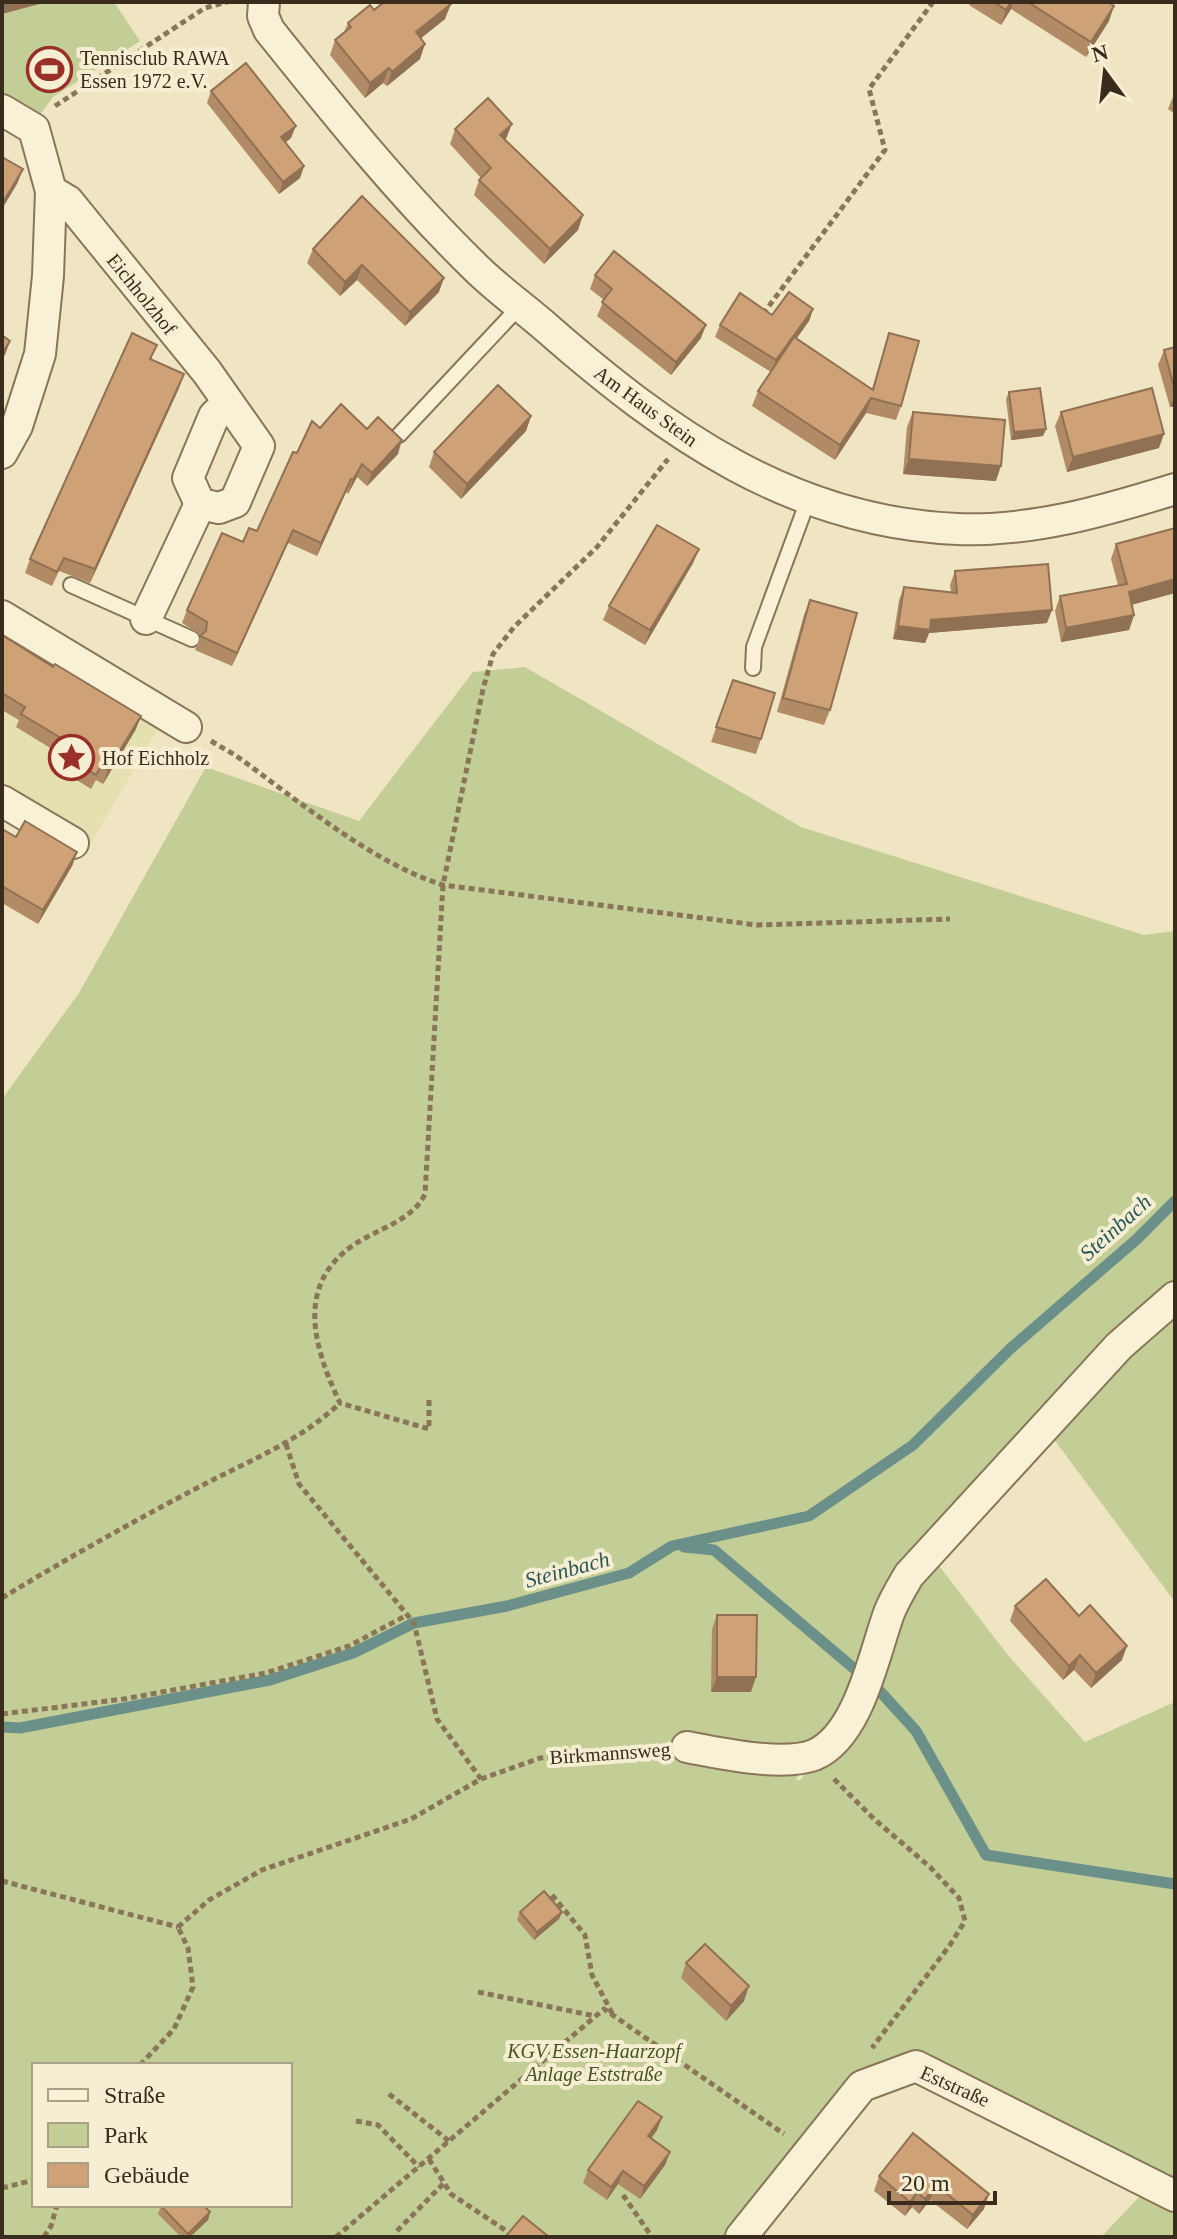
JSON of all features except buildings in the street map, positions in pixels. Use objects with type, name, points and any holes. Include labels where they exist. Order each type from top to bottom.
[{"type":"street","name":"Am Haus Stein","points":[[264,2],[263,16],[269,30],[358,141],[476,268],[590,366],[686,437],[732,466],[808,500],[850,513],[905,524],[958,529],[1023,526],[1094,514],[1175,489]]},
{"type":"street","points":[[2,110],[34,129],[51,191],[48,276],[40,354],[17,426],[2,453]]},
{"type":"street","name":"Eichholzhof","points":[[51,191],[68,201],[207,372],[259,446],[235,502],[219,508],[200,504]]},
{"type":"street","points":[[146,619],[200,504],[188,478],[214,416],[227,403]]},
{"type":"street","points":[[2,616],[186,727]]},
{"type":"street","points":[[2,801],[73,843]]},
{"type":"street","points":[[813,1755],[832,1742],[849,1721],[864,1689],[890,1609],[909,1575],[1119,1346],[1175,1297]]},
{"type":"street","name":"Birkmannsweg","points":[[687,1747],[747,1758],[779,1759],[813,1755]]},
{"type":"street","name":"Eststraße","points":[[862,2086],[916,2066],[1175,2196]]},
{"type":"street","points":[[741,2237],[862,2086]]},
{"type":"lane","points":[[399,435],[521,305]]},
{"type":"lane","points":[[753,668],[754,647],[808,500]]},
{"type":"lane","points":[[71,585],[192,639]]},
{"type":"path","points":[[34,129],[57,103],[205,8],[227,2]]},
{"type":"path","points":[[762,315],[885,150],[869,89],[933,2]]},
{"type":"path","points":[[429,1400],[429,1429],[340,1403],[316,1339],[315,1302],[327,1273],[338,1258],[358,1241],[410,1214],[425,1194],[443,885],[493,654],[514,627],[597,547],[686,437]]},
{"type":"path","points":[[235,755],[382,859],[414,876],[443,885],[757,925],[950,919]]},
{"type":"path","points":[[2,1598],[170,1502],[286,1444],[318,1424],[340,1403]]},
{"type":"path","points":[[286,1444],[299,1484],[414,1623],[437,1719],[481,1779]]},
{"type":"path","points":[[2,1714],[124,1699],[266,1673],[349,1646],[407,1615]]},
{"type":"path","name":"Birkmannsweg","points":[[178,1927],[209,1900],[262,1870],[411,1819],[481,1779],[540,1758],[637,1748],[687,1747]]},
{"type":"path","points":[[813,1755],[874,1819],[930,1867],[959,1898],[965,1921],[863,2060],[862,2086]]},
{"type":"path","points":[[2,1881],[178,1927],[188,1948],[193,1987],[174,2029],[142,2063]]},
{"type":"path","points":[[552,1895],[585,1935],[592,1975],[614,2016]]},
{"type":"path","points":[[478,1992],[596,2016]]},
{"type":"path","points":[[336,2237],[604,2009],[809,2153]]},
{"type":"path","points":[[389,2094],[449,2141]]},
{"type":"path","points":[[356,2121],[378,2125],[419,2167]]},
{"type":"path","points":[[429,2159],[451,2194],[508,2232]]},
{"type":"path","points":[[2,2188],[32,2180]]},
{"type":"path","points":[[397,2231],[444,2183]]},
{"type":"path","points":[[623,2195],[652,2237]]},
{"type":"path","points":[[44,2237],[56,2207]]},
{"type":"shaded area","name":"Hof Eichholz","points":[[2,624],[162,722],[89,846],[2,794]]},
{"type":"green space","name":"Tennisclub RAWA Essen 1972 e.V.","points":[[2,2],[114,2],[140,41],[53,97],[35,121],[2,102]]},
{"type":"green space","name":"KGV Essen-Haarzopf Anlage Eststraße","points":[[525,667],[801,827],[1144,935],[1175,931],[1175,1296],[932,1553],[796,1780],[801,1780],[933,1558],[1007,1654],[1085,1742],[1175,1702],[1175,2237],[1101,2237],[1160,2175],[883,2069],[740,2237],[2,2237],[2,1099],[79,993],[206,767],[359,821],[473,672]]},
{"type":"green space","points":[[1175,1300],[1175,1602],[1047,1430]]},
{"type":"waterway","name":"Steinbach","points":[[2,1727],[20,1728],[270,1680],[353,1653],[414,1623],[507,1606],[629,1573],[672,1546],[809,1516],[913,1445],[1011,1348],[1137,1239],[1175,1201]]},
{"type":"waterway","points":[[684,1547],[714,1550],[877,1688],[916,1731],[986,1855],[1175,1884]]},
{"type":"place","name":"Tennisclub RAWA Essen 1972 e.V.","points":[[49,69]]},
{"type":"place","name":"Hof Eichholz","points":[[71,758]]}]
